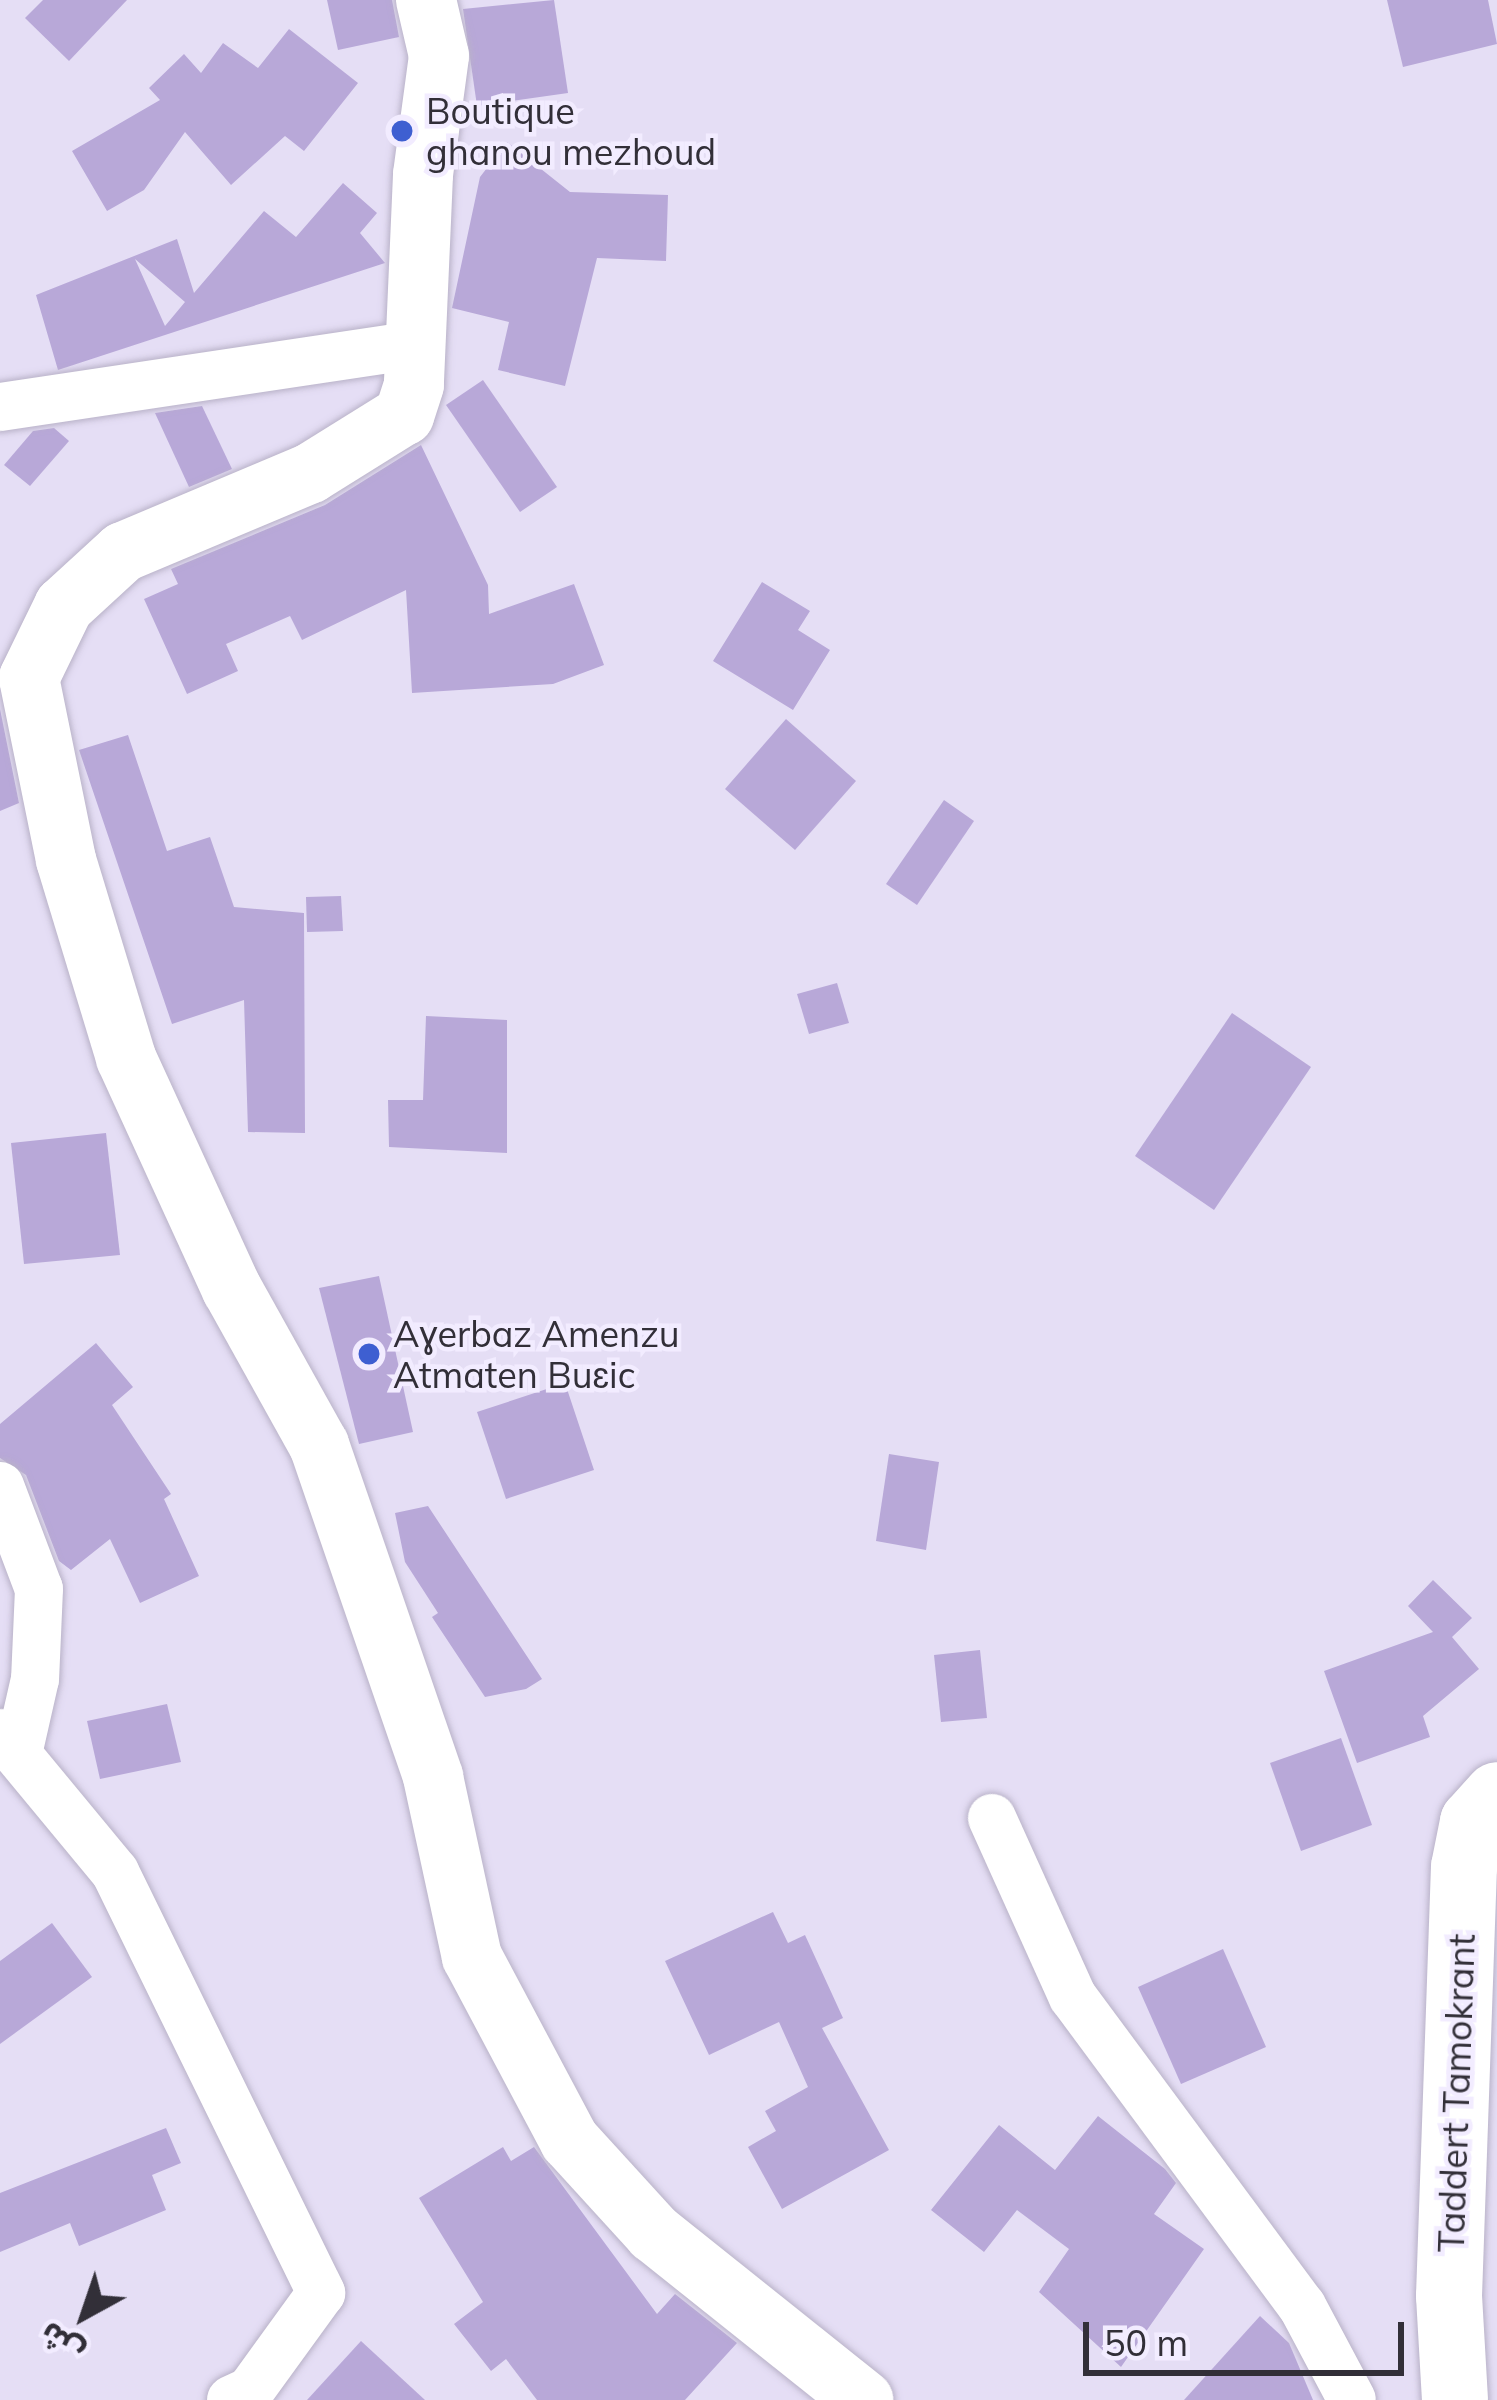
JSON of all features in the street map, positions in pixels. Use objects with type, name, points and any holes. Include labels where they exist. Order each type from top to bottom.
[{"type":"main road","name":"Taddert Tamokrant","points":[[1455,2400],[1449,2296],[1464,1867],[1473,1822],[1497,1795]]},
{"type":"street","points":[[426,0],[439,56],[416,344],[404,416],[364,446],[123,552],[64,606],[29,679],[66,860],[126,1058],[232,1288],[319,1445],[433,1777],[472,1957],[570,2141],[654,2233],[862,2400]]},
{"type":"street","points":[[0,407],[416,344]]},
{"type":"street","points":[[0,1486],[39,1589],[35,1679],[9,1743],[116,1872],[321,2293],[250,2391],[232,2400]]},
{"type":"street","points":[[992,1819],[1072,1997],[1302,2306],[1352,2400]]},
{"type":"building","points":[[43,0],[127,0],[69,61],[25,18]]},
{"type":"building","points":[[327,0],[392,0],[399,37],[338,50]]},
{"type":"building","points":[[554,0],[568,93],[477,106],[463,9]]},
{"type":"building","points":[[1387,0],[1488,0],[1497,44],[1403,67]]},
{"type":"building","points":[[289,29],[358,83],[304,151],[285,136],[231,185],[185,132],[144,190],[107,211],[72,151],[160,100],[149,88],[184,54],[201,73],[223,43],[258,68]]},
{"type":"building","points":[[507,142],[570,192],[668,195],[666,261],[597,258],[565,386],[498,370],[509,322],[452,308],[480,177]]},
{"type":"building","points":[[343,183],[377,213],[360,233],[385,263],[58,370],[36,295],[177,239],[194,293],[264,211],[296,237]],"holes":[[[135,259],[185,302],[165,326]]]},
{"type":"building","points":[[483,380],[557,487],[520,512],[446,405]]},
{"type":"building","points":[[202,406],[232,469],[189,487],[155,413]]},
{"type":"building","points":[[54,428],[69,441],[30,486],[4,465],[33,431]]},
{"type":"building","points":[[421,445],[488,585],[489,614],[574,584],[604,665],[553,684],[412,693],[406,590],[302,640],[290,616],[226,644],[238,671],[187,694],[144,599],[178,584],[171,569],[325,505]]},
{"type":"building","points":[[762,582],[810,611],[798,630],[830,650],[793,710],[713,661]]},
{"type":"building","points":[[0,709],[19,803],[0,811]]},
{"type":"building","points":[[786,719],[856,781],[795,850],[725,789]]},
{"type":"building","points":[[128,735],[167,851],[210,837],[234,907],[304,913],[305,1133],[248,1132],[244,1000],[172,1024],[79,750]]},
{"type":"building","points":[[944,800],[974,821],[917,905],[886,884]]},
{"type":"building","points":[[341,896],[343,931],[307,932],[306,897]]},
{"type":"building","points":[[837,983],[849,1023],[809,1034],[797,994]]},
{"type":"building","points":[[1232,1013],[1311,1067],[1214,1210],[1135,1156]]},
{"type":"building","points":[[426,1016],[507,1020],[507,1153],[389,1147],[388,1100],[423,1100]]},
{"type":"building","points":[[106,1133],[120,1255],[24,1264],[11,1143]]},
{"type":"building","points":[[379,1276],[413,1432],[359,1444],[319,1288]]},
{"type":"building","points":[[96,1343],[133,1387],[112,1405],[171,1494],[164,1499],[199,1576],[140,1603],[110,1539],[71,1570],[59,1561],[26,1475],[0,1458],[0,1424]]},
{"type":"building","points":[[565,1383],[594,1470],[506,1499],[477,1412]]},
{"type":"building","points":[[889,1454],[939,1462],[926,1550],[876,1541]]},
{"type":"building","points":[[428,1506],[542,1679],[526,1689],[485,1697],[432,1617],[438,1613],[405,1562],[395,1513]]},
{"type":"building","points":[[1433,1580],[1472,1618],[1452,1637],[1479,1669],[1423,1716],[1430,1737],[1357,1763],[1324,1671],[1433,1632],[1408,1606]]},
{"type":"building","points":[[980,1650],[987,1718],[941,1722],[934,1655]]},
{"type":"building","points":[[167,1704],[181,1762],[100,1779],[87,1721]]},
{"type":"building","points":[[1341,1738],[1372,1825],[1301,1851],[1270,1763]]},
{"type":"building","points":[[773,1912],[788,1943],[805,1935],[843,2018],[822,2028],[889,2150],[782,2209],[748,2147],[776,2131],[765,2111],[808,2087],[779,2022],[709,2055],[665,1961]]},
{"type":"building","points":[[52,1923],[92,1977],[0,2044],[0,1961]]},
{"type":"building","points":[[1223,1949],[1266,2047],[1181,2084],[1138,1987]]},
{"type":"building","points":[[1098,2116],[1165,2169],[1176,2183],[1154,2214],[1204,2249],[1121,2367],[1039,2292],[1069,2249],[1017,2210],[984,2252],[931,2210],[999,2125],[1055,2170]]},
{"type":"building","points":[[166,2128],[181,2163],[152,2175],[166,2210],[79,2246],[70,2223],[0,2252],[0,2193]]},
{"type":"building","points":[[503,2147],[511,2161],[534,2147],[657,2314],[675,2294],[737,2343],[685,2400],[537,2400],[506,2359],[491,2371],[454,2324],[483,2302],[419,2198]]},
{"type":"building","points":[[1260,2316],[1289,2343],[1313,2400],[1184,2400]]},
{"type":"building","points":[[361,2341],[425,2400],[307,2400]]},
{"type":"place","name":"Boutique ghanou mezhoud","points":[[402,131]]},
{"type":"place","name":"Aɣerbaz Amenzu Atmaten Buɛic","points":[[369,1354]]}]
